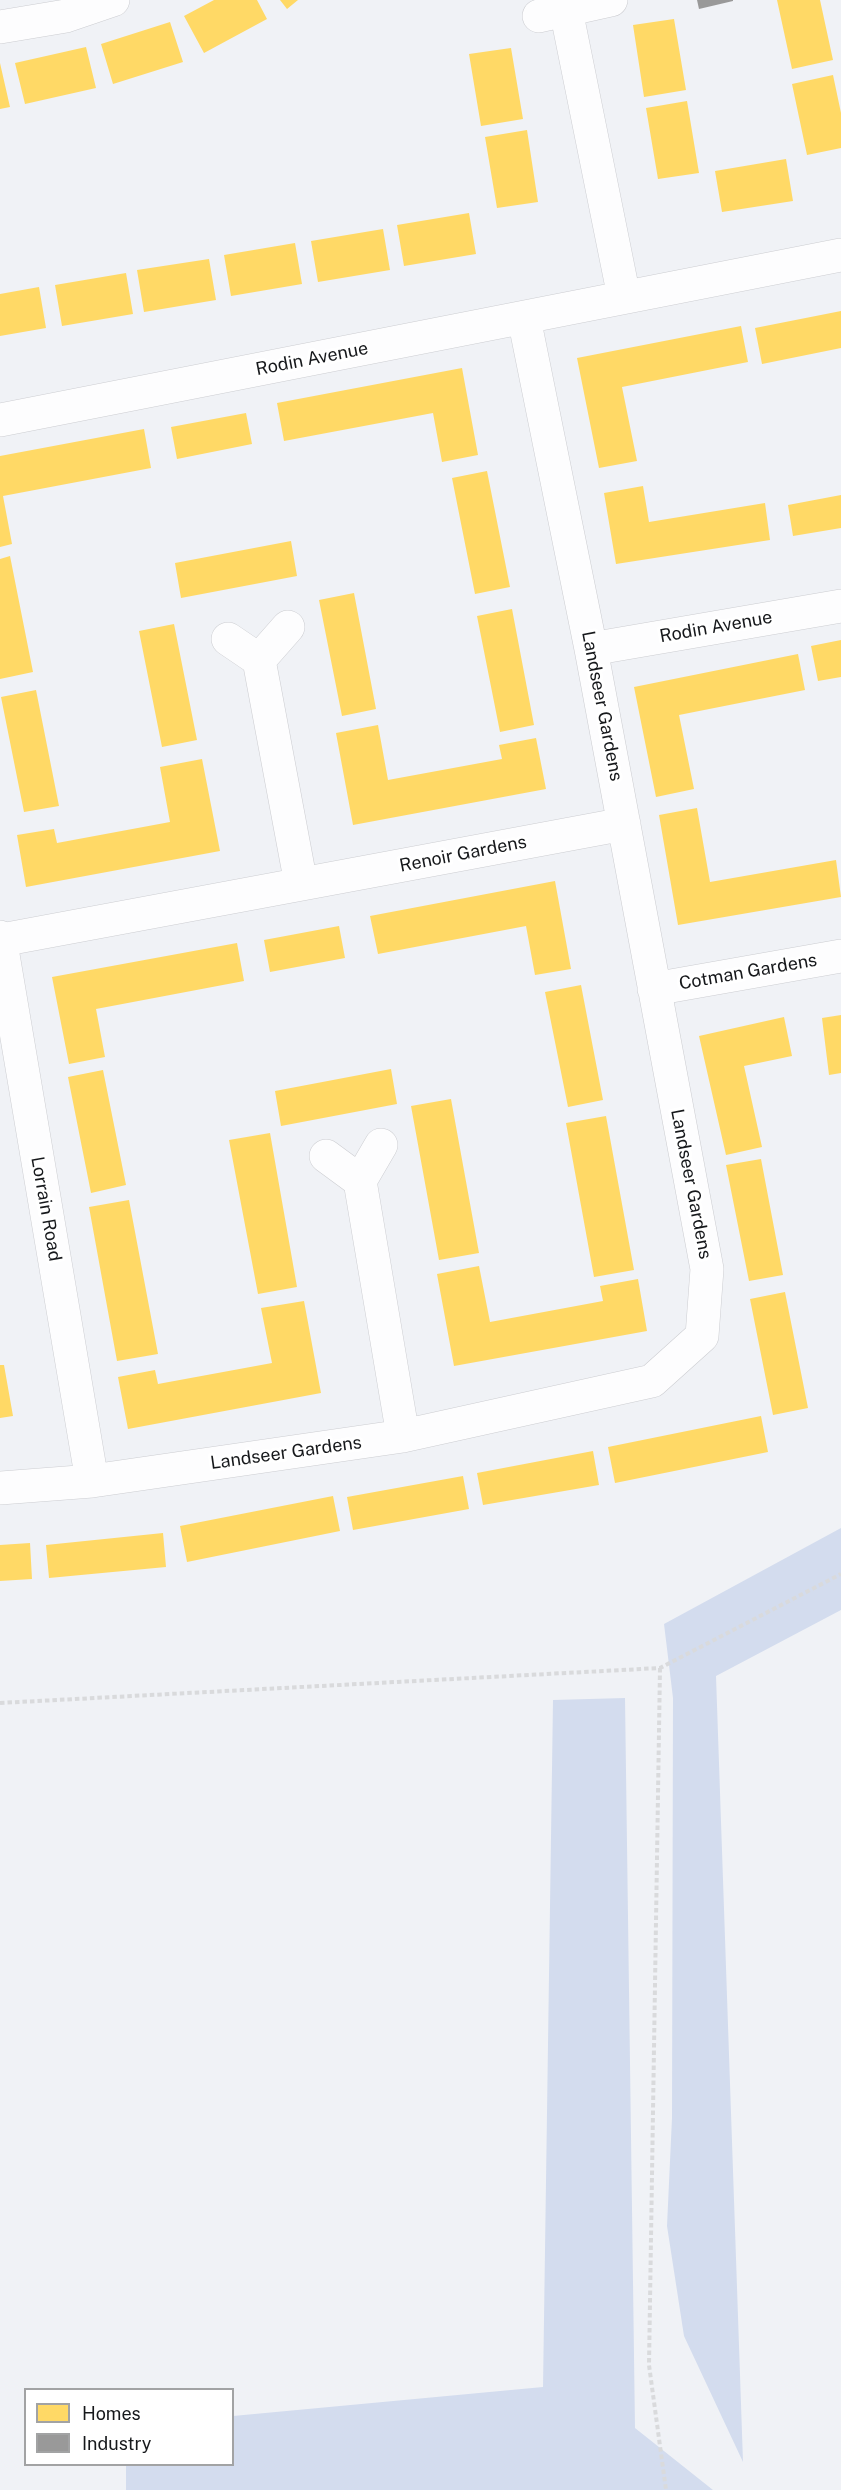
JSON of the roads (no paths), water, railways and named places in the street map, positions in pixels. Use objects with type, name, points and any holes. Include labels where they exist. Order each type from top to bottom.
[{"type":"street","points":[[0,27],[66,16],[113,0]]},
{"type":"street","points":[[611,0],[553,13],[624,297]]},
{"type":"street","name":"Rodin Avenue","points":[[0,420],[841,255]]},
{"type":"street","name":"Landseer Gardens","points":[[0,1488],[92,1481],[403,1436],[652,1382],[702,1336],[707,1269],[591,649],[524,318]]},
{"type":"street","name":"Rodin Avenue","points":[[591,649],[841,606]]},
{"type":"street","points":[[259,660],[288,627]]},
{"type":"street","points":[[228,639],[259,660],[301,884]]},
{"type":"street","name":"Renoir Gardens","points":[[0,938],[624,824]]},
{"type":"street","name":"Lorrain Road","points":[[0,938],[92,1481]]},
{"type":"street","name":"Cotman Gardens","points":[[654,989],[841,956]]},
{"type":"street","points":[[381,1145],[360,1181],[403,1436]]},
{"type":"street","points":[[326,1156],[360,1181]]}]
